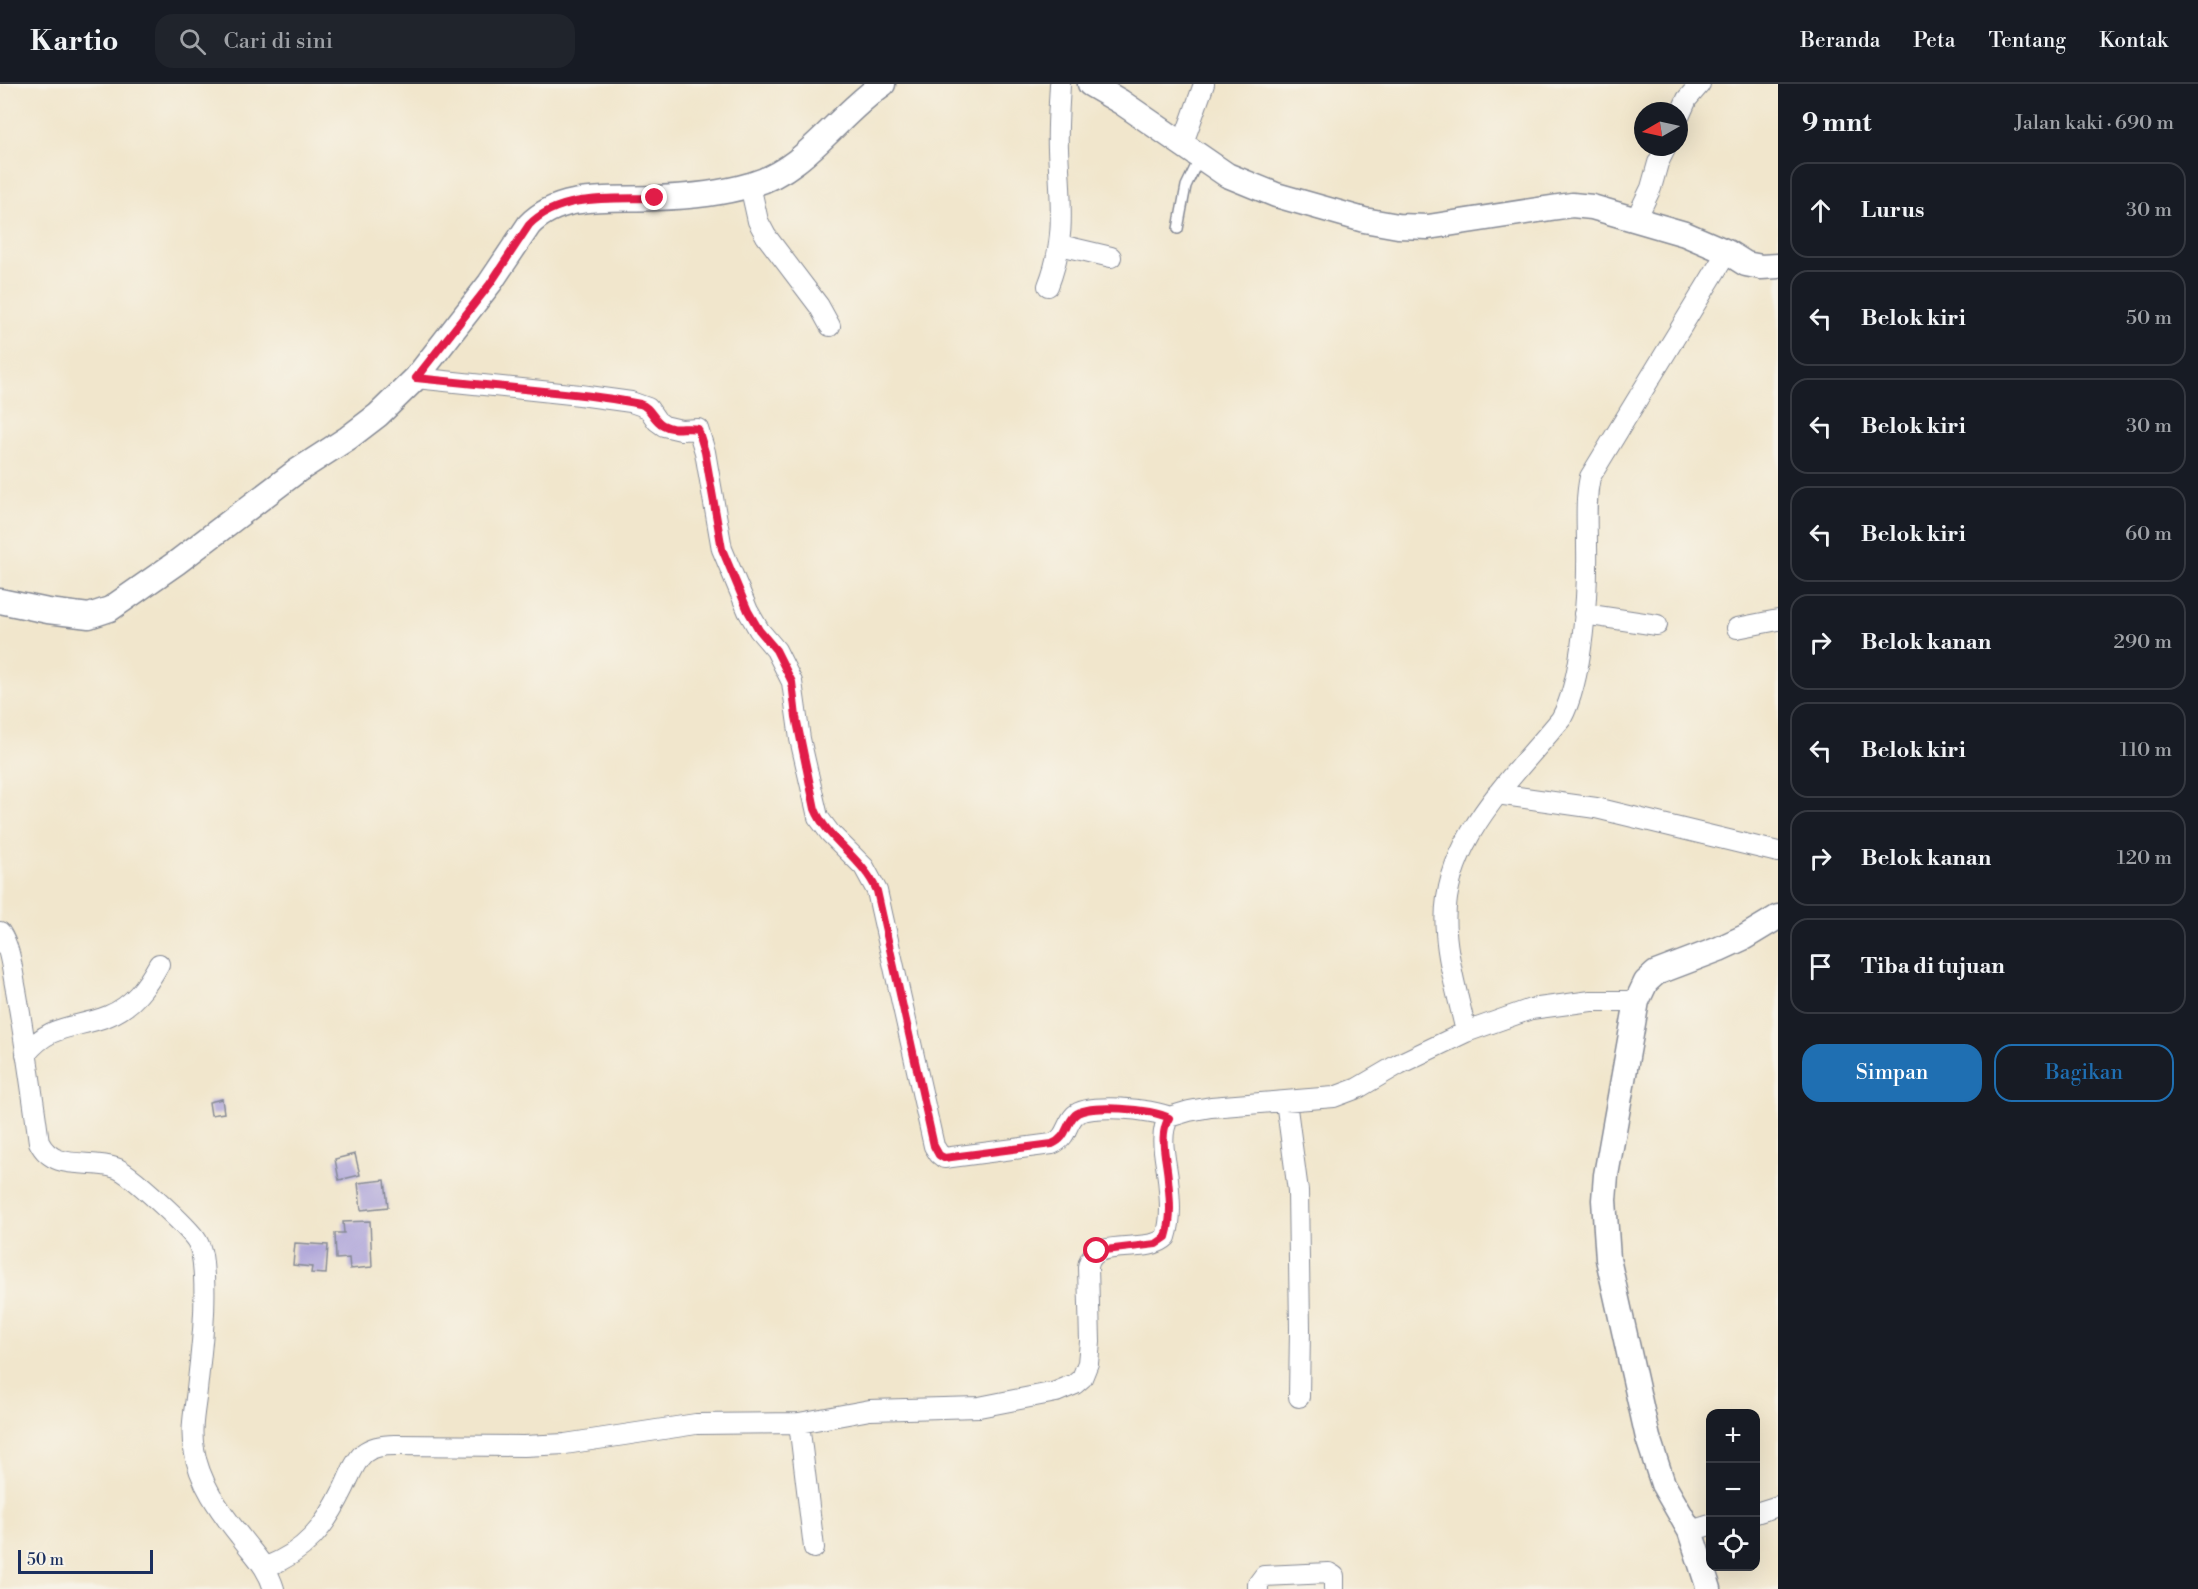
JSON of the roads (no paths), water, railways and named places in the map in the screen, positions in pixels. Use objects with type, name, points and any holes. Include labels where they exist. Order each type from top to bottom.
[{"type":"street","points":[[0,601],[48,611],[89,616],[110,609],[176,563],[297,471],[364,426],[416,378],[490,284],[529,225],[546,210],[582,201],[684,196],[750,185],[776,176],[799,160],[884,84]]},
{"type":"street","points":[[1047,286],[1057,262],[1060,245],[1058,130],[1060,84]]},
{"type":"street","points":[[1090,84],[1227,175],[1276,195],[1365,220],[1398,226],[1428,226],[1572,205],[1592,207],[1685,234],[1727,252],[1746,264],[1761,267],[1778,266]]},
{"type":"street","points":[[1191,151],[1204,84]]},
{"type":"street","points":[[1686,102],[1700,84]]},
{"type":"street","points":[[1636,219],[1651,188],[1662,156]]},
{"type":"street","points":[[750,185],[758,221],[766,236],[819,306],[830,326]]},
{"type":"street","points":[[1060,245],[1111,257]]},
{"type":"street","points":[[1466,1032],[1448,950],[1446,907],[1457,858],[1467,838],[1497,794],[1556,725],[1567,708],[1576,673],[1584,614],[1587,563],[1586,509],[1590,477],[1727,252]]},
{"type":"street","points":[[416,378],[631,402],[648,408],[657,421],[664,426],[681,430],[698,429],[705,452],[722,549],[748,611],[759,630],[776,650],[792,682],[796,717],[818,817],[830,833],[864,867],[877,891],[932,1137],[939,1155],[944,1158],[1052,1144],[1063,1137],[1074,1116],[1087,1110],[1135,1110],[1154,1112],[1169,1118],[1211,1107],[1334,1097],[1347,1093],[1466,1032],[1541,1007],[1591,1001],[1637,1001]]},
{"type":"street","points":[[1584,614],[1657,625]]},
{"type":"street","points":[[1737,628],[1778,620]]},
{"type":"street","points":[[1497,794],[1596,808],[1778,852]]},
{"type":"street","points":[[1709,1589],[1700,1528],[1663,1484],[1653,1460],[1608,1259],[1605,1227],[1606,1174],[1637,1001],[1646,982],[1656,973],[1719,950],[1778,917]]},
{"type":"street","points":[[0,932],[10,956],[39,1142],[48,1156],[70,1163],[110,1166],[128,1173],[197,1241],[203,1261],[205,1313],[193,1427],[196,1461],[207,1489],[221,1511],[266,1568],[274,1589]]},
{"type":"street","points":[[26,1054],[36,1041],[46,1034],[109,1016],[126,1005],[140,994],[159,964]]},
{"type":"street","points":[[1286,1101],[1298,1191],[1299,1397]]},
{"type":"street","points":[[266,1568],[293,1555],[306,1545],[330,1512],[361,1456],[376,1448],[395,1445],[546,1445],[696,1424],[799,1423],[870,1410],[979,1407],[1045,1394],[1075,1384],[1082,1378],[1088,1363],[1090,1342],[1088,1267],[1091,1256],[1097,1251],[1156,1244],[1166,1237],[1170,1203],[1164,1130],[1169,1118]]},
{"type":"street","points":[[799,1423],[814,1548]]},
{"type":"street","points":[[1760,1511],[1778,1506]]},
{"type":"street","points":[[1258,1589],[1258,1584],[1264,1576],[1329,1573],[1334,1576],[1334,1589]]},
{"type":"lane","points":[[1178,229],[1191,151]]}]
